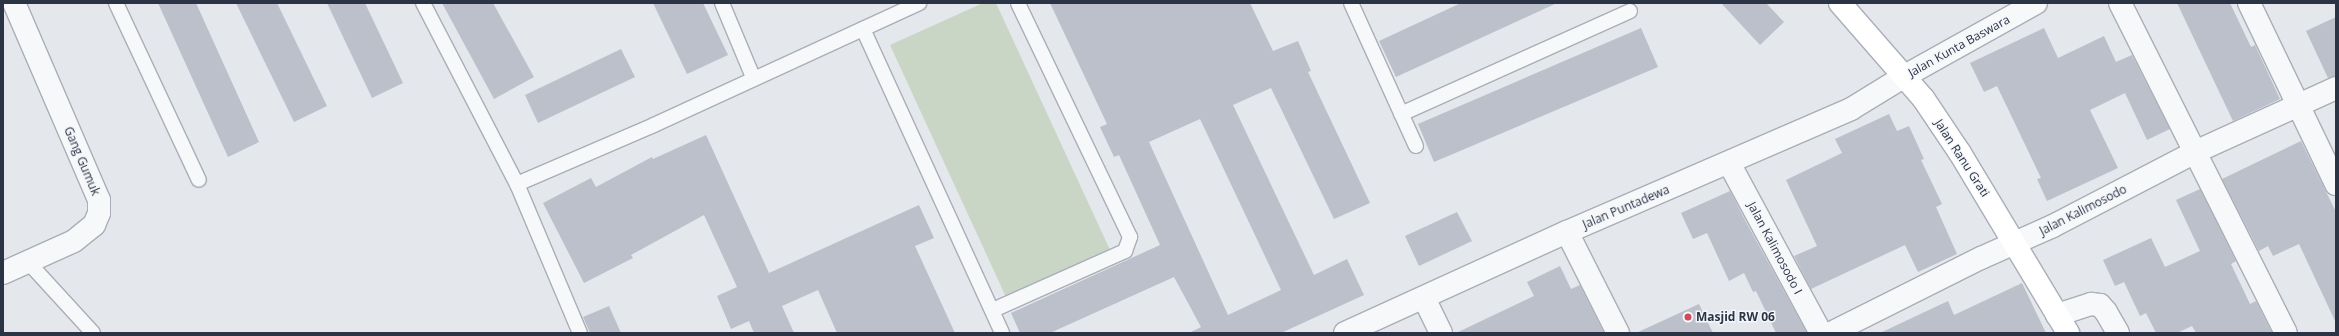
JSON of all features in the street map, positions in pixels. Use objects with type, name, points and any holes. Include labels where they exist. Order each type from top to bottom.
[{"type":"main road","name":"Jalan Ranu Grati","points":[[1840,3],[1922,98],[1960,153],[2063,324]]},
{"type":"street","name":"Gang Gumuk","points":[[3,274],[86,233],[94,225],[99,213],[99,200],[14,3]]},
{"type":"street","name":"Jalan Kunta Baswara","points":[[1903,77],[2036,3]]},
{"type":"street","points":[[2120,3],[2193,153],[2286,333]]},
{"type":"street","points":[[2248,3],[2336,184]]},
{"type":"street","name":"Jalan Puntadewa","points":[[1345,333],[1567,232],[1729,163],[1851,108],[1903,77]]},
{"type":"street","name":"Jalan Kalimosodo","points":[[1831,333],[2015,244],[2193,153],[2336,88]]},
{"type":"street","name":"Jalan Kalimosodo I","points":[[1729,163],[1821,333]]},
{"type":"street","points":[[1567,232],[1618,333]]},
{"type":"street","points":[[1424,298],[1441,333]]},
{"type":"street","points":[[2063,324],[2091,304],[2100,305],[2106,312],[2118,333]]},
{"type":"lane","points":[[116,3],[199,180]]},
{"type":"lane","points":[[423,3],[517,184],[580,333]]},
{"type":"lane","points":[[722,3],[753,77]]},
{"type":"lane","points":[[517,184],[654,125],[753,77],[919,3]]},
{"type":"lane","points":[[993,310],[1125,252],[1130,237],[1018,3]]},
{"type":"lane","points":[[1351,3],[1416,146]]},
{"type":"lane","points":[[1402,114],[1630,11]]},
{"type":"lane","points":[[863,29],[993,310],[1002,333]]},
{"type":"lane","points":[[28,262],[94,333]]},
{"type":"green space","points":[[983,3],[996,3],[1110,250],[1006,297],[890,45]]},
{"type":"building","points":[[158,3],[196,3],[259,142],[228,157]]},
{"type":"building","points":[[236,3],[277,3],[327,106],[294,122]]},
{"type":"building","points":[[327,3],[365,3],[403,83],[372,98]]},
{"type":"building","points":[[442,3],[493,3],[534,77],[494,99]]},
{"type":"building","points":[[653,3],[703,3],[728,55],[687,74]]},
{"type":"building","points":[[1050,3],[1250,3],[1273,51],[1298,41],[1311,71],[1308,72],[1370,203],[1334,219],[1271,88],[1233,105],[1314,275],[1347,259],[1364,295],[1281,333],[1189,333],[1201,327],[1174,277],[1050,333],[1020,333],[1011,313],[1160,245],[1119,155],[1114,157],[1100,127],[1107,124]],"holes":[[[1200,119],[1281,290],[1228,315],[1149,142]]]},
{"type":"building","points":[[1461,3],[1557,3],[1396,77],[1379,41]]},
{"type":"building","points":[[1721,3],[1766,3],[1784,22],[1760,45]]},
{"type":"building","points":[[2177,3],[2230,3],[2251,47],[2255,45],[2280,99],[2233,121]]},
{"type":"building","points":[[2336,17],[2336,76],[2328,78],[2306,31]]},
{"type":"building","points":[[1641,28],[1658,67],[1434,162],[1418,124]]},
{"type":"building","points":[[2044,28],[2058,58],[2104,36],[2116,62],[2132,55],[2170,129],[2147,140],[2125,93],[2090,110],[2118,168],[2047,201],[2037,179],[2041,178],[1997,86],[1984,92],[1970,63]]},
{"type":"building","points":[[621,49],[635,77],[538,123],[525,95]]},
{"type":"building","points":[[1889,114],[1897,131],[1909,126],[1924,159],[1921,160],[1942,204],[1936,207],[1957,254],[1918,272],[1905,245],[1811,289],[1794,256],[1817,246],[1786,180],[1842,153],[1835,139]]},
{"type":"building","points":[[706,135],[769,273],[919,205],[934,238],[915,246],[955,333],[837,333],[818,290],[782,306],[794,333],[754,333],[749,321],[731,329],[717,296],[737,287],[704,215],[631,255],[633,258],[584,283],[543,203],[591,178],[596,187],[652,157],[653,159]]},
{"type":"building","points":[[2301,141],[2336,212],[2336,323],[2299,244],[2273,256],[2268,246],[2259,251],[2222,179]]},
{"type":"building","points":[[2200,189],[2236,261],[2231,264],[2250,304],[2256,301],[2272,333],[2196,333],[2192,326],[2177,333],[2156,333],[2146,313],[2140,316],[2124,282],[2115,286],[2103,260],[2151,238],[2165,267],[2200,251],[2176,200]]},
{"type":"building","points":[[1730,191],[1807,333],[1776,333],[1756,291],[1753,292],[1744,273],[1729,281],[1707,233],[1693,239],[1681,213]]},
{"type":"building","points":[[1457,212],[1472,241],[1419,266],[1405,236]]},
{"type":"building","points":[[1560,266],[1571,289],[1580,285],[1604,333],[1456,333],[1534,296],[1527,282]]},
{"type":"building","points":[[2022,283],[2046,333],[1880,333],[1948,301],[1954,315]]},
{"type":"building","name":"Masjid RW 06","points":[[1699,304],[1713,333],[1636,333]]},
{"type":"building","points":[[609,306],[621,333],[590,333],[583,317]]},
{"type":"place","name":"Masjid RW 06","points":[[1688,317]]}]
